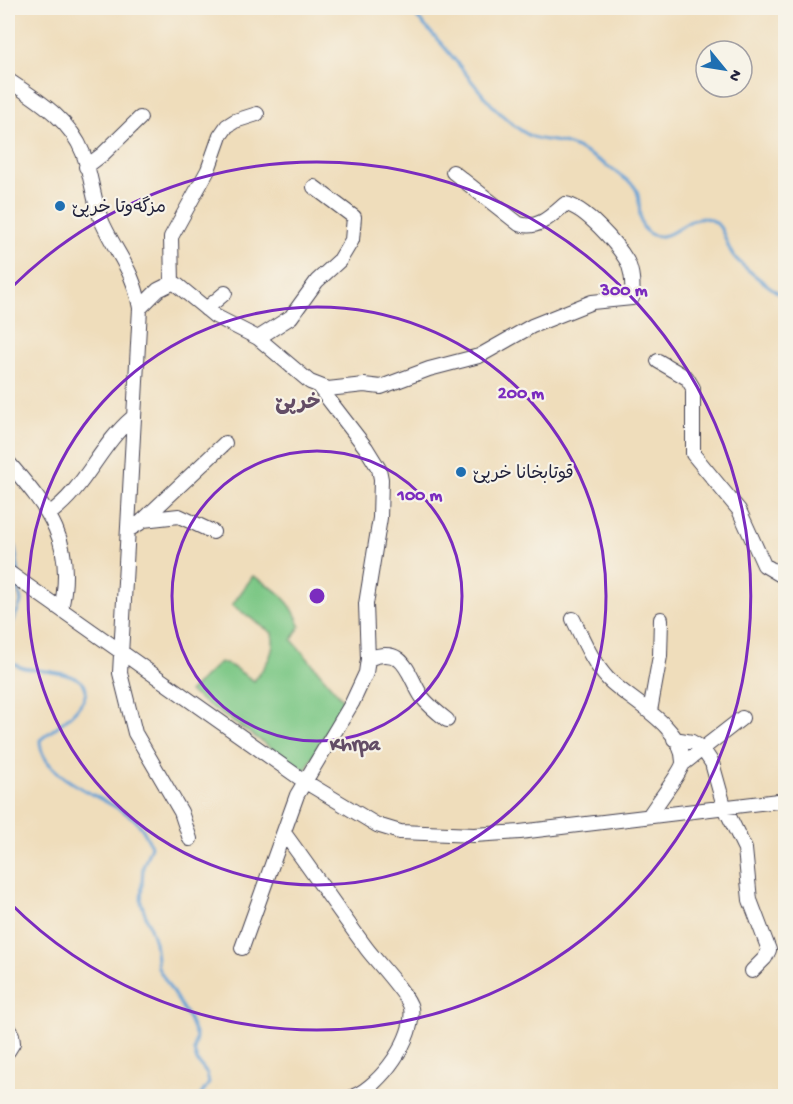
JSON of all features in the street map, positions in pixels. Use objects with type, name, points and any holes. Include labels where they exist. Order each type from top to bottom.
[{"type":"street","points":[[8,80],[59,118],[77,142],[102,222],[133,276],[140,308],[132,418],[120,674],[135,733],[181,812],[190,839]]},
{"type":"street","points":[[172,283],[171,237],[208,170],[220,136],[227,126],[235,121],[257,114]]},
{"type":"street","points":[[86,167],[140,118]]},
{"type":"street","points":[[319,387],[381,387],[429,369],[479,356],[532,326],[592,302],[632,298],[633,280],[627,261],[605,233],[578,209],[565,204],[541,223],[529,227],[519,224],[453,171]]},
{"type":"street","points":[[258,338],[291,317],[309,291],[340,260],[352,240],[354,217],[314,187]]},
{"type":"street","points":[[140,308],[158,290],[172,283]]},
{"type":"street","points":[[172,283],[191,294],[206,309],[258,338],[319,387],[366,448],[381,479],[380,518],[366,604],[368,659],[366,673],[352,703],[304,781],[242,948]]},
{"type":"street","points":[[206,309],[225,293]]},
{"type":"street","points":[[658,361],[687,378],[693,388],[693,454],[739,510],[764,565],[786,578]]},
{"type":"street","points":[[49,514],[83,481],[112,438],[132,418]]},
{"type":"street","points":[[128,530],[143,520],[225,443]]},
{"type":"street","points":[[8,462],[58,529],[64,562],[65,589],[61,609]]},
{"type":"street","points":[[143,520],[179,516],[213,532]]},
{"type":"street","points":[[8,572],[304,781],[377,825],[400,832],[474,835],[786,800]]},
{"type":"street","points":[[573,619],[589,653],[606,677],[650,711],[674,739],[683,764]]},
{"type":"street","points":[[650,711],[660,656],[661,619]]},
{"type":"street","points":[[368,659],[387,655],[401,660],[427,704],[447,720]]},
{"type":"street","points":[[649,816],[683,764],[742,718]]},
{"type":"street","points":[[674,739],[692,742],[702,748],[712,763],[724,806],[745,849],[750,900],[769,950],[765,958],[752,971]]},
{"type":"street","points":[[284,833],[366,949],[411,1005],[412,1019],[396,1054],[373,1086],[354,1096]]},
{"type":"street","points":[[8,1029],[13,1043],[8,1051]]},
{"type":"green space","points":[[253,576],[276,591],[288,603],[300,626],[292,640],[344,701],[305,771],[189,692],[220,662],[231,666],[254,681],[266,664],[273,646],[272,633],[232,605]]},
{"type":"waterway","points":[[408,8],[445,48],[484,96],[517,128],[534,138],[574,147],[610,167],[632,184],[638,195],[642,224],[650,234],[665,235],[701,218],[714,221],[721,229],[730,250],[738,261],[786,299]]},
{"type":"waterway","points":[[8,506],[19,574]]},
{"type":"waterway","points":[[8,635],[21,602],[18,584]]},
{"type":"waterway","points":[[8,660],[22,667],[72,676],[81,681],[86,688],[85,697],[76,710],[40,740],[43,753],[50,765],[62,776],[133,818],[148,839],[151,846],[143,867],[141,902],[155,942],[158,968],[189,1019],[196,1036],[194,1051],[197,1061],[207,1074],[209,1083],[200,1096]]},
{"type":"place","name":"مزگەوتا خرپێ","points":[[60,206]]},
{"type":"place","name":"قوتابخانا خرپێ","points":[[461,472]]},
{"type":"district","name":"خرپێ","points":[[298,401]]},
{"type":"district","name":"Khrpa","points":[[355,743]]}]
